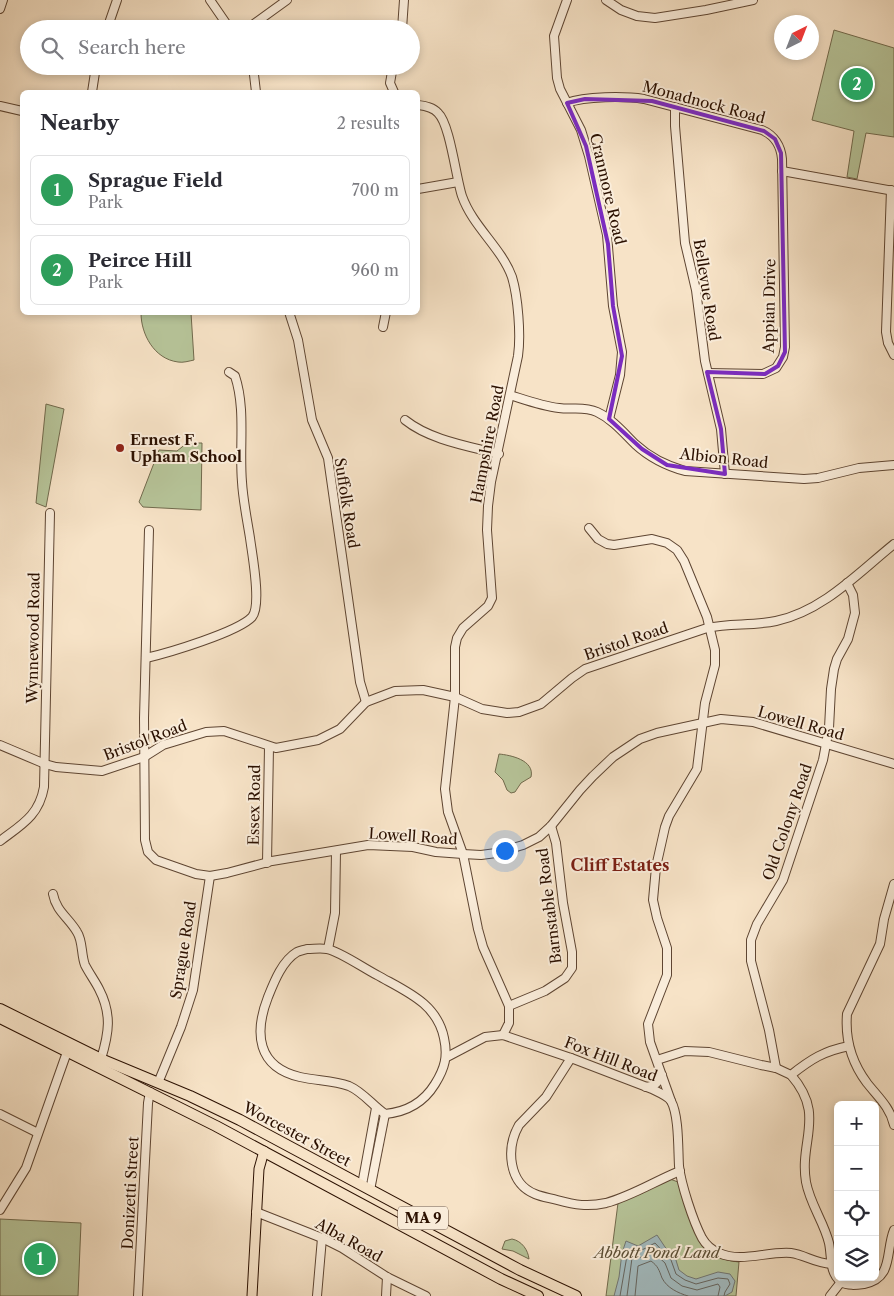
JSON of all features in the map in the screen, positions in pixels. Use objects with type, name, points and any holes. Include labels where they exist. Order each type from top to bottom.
[{"type":"highway","name":"Worcester Street","points":[[0,1008],[101,1059],[186,1094],[272,1136],[520,1270],[576,1296]]},
{"type":"highway","name":"Worcester Street","points":[[0,1018],[150,1092],[264,1151],[510,1284],[538,1296]]},
{"type":"highway","points":[[179,1107],[180,1100],[186,1094]]},
{"type":"highway","points":[[402,1226],[412,1222],[414,1213]]},
{"type":"main road","points":[[252,1296],[259,1167],[264,1151]]},
{"type":"street","points":[[0,9],[3,0]]},
{"type":"street","points":[[110,20],[117,0]]},
{"type":"street","points":[[210,0],[224,20]]},
{"type":"street","points":[[260,20],[287,0]]},
{"type":"street","points":[[403,20],[404,0]]},
{"type":"street","name":"Cranmore Road","points":[[567,0],[556,30],[554,44],[558,82],[581,130],[588,152],[608,244],[613,306],[622,356],[620,375],[609,419]]},
{"type":"street","points":[[606,0],[621,10],[644,18],[670,16],[753,0]]},
{"type":"street","points":[[92,90],[95,75]]},
{"type":"street","points":[[254,75],[256,90]]},
{"type":"street","points":[[391,75],[390,81],[393,90]]},
{"type":"street","name":"Monadnock Road","points":[[568,103],[582,99],[632,98],[675,107],[767,132],[775,139],[780,148],[782,171]]},
{"type":"street","points":[[0,106],[20,111]]},
{"type":"street","name":"Hampshire Road","points":[[420,106],[434,109],[443,119],[458,182],[467,210],[502,257],[513,283],[519,344],[499,454],[491,482],[487,520],[492,598],[488,606],[463,628],[455,646],[455,697],[445,789],[448,812],[463,854],[483,947],[509,1006]]},
{"type":"street","name":"Bellevue Road","points":[[675,107],[685,243],[696,290],[702,345],[721,429],[725,474]]},
{"type":"street","points":[[782,171],[892,190],[886,328],[888,343],[894,355]]},
{"type":"street","name":"Appian Drive","points":[[708,373],[763,374],[776,368],[783,357],[785,347],[782,171]]},
{"type":"street","points":[[420,189],[458,182]]},
{"type":"street","name":"Suffolk Road","points":[[290,315],[298,340],[312,420],[328,458],[360,682],[366,702]]},
{"type":"street","points":[[383,327],[385,315]]},
{"type":"street","points":[[146,658],[202,641],[231,629],[252,617],[256,609],[251,548],[242,482],[240,393],[235,376],[229,372]]},
{"type":"street","name":"Albion Road","points":[[510,395],[551,407],[588,409],[609,419],[642,450],[667,465],[685,471],[808,479],[859,468],[894,465]]},
{"type":"street","points":[[405,420],[413,427],[438,437],[499,454]]},
{"type":"street","name":"Wynnewood Road","points":[[0,841],[27,820],[42,801],[46,764],[50,512]]},
{"type":"street","points":[[590,528],[598,539],[607,544],[616,545],[652,539],[664,542],[674,548],[684,561],[710,628],[715,650],[715,665],[705,704],[697,769],[669,816],[665,827],[656,867],[653,900],[667,948],[667,975],[648,1024],[650,1042],[671,1101],[678,1138],[680,1171],[684,1189],[703,1239],[711,1249],[732,1257],[792,1254],[819,1263],[831,1264]]},
{"type":"street","name":"Lowell Road","points":[[148,530],[144,757],[145,840],[148,852],[156,860],[196,874],[210,876],[267,864],[272,861],[355,847],[384,845],[481,855],[509,850],[539,837],[551,826],[580,790],[613,757],[640,739],[657,733],[722,719],[753,722],[894,764]]},
{"type":"street","name":"Bristol Road","points":[[0,745],[56,767],[102,771],[144,757],[163,745],[206,732],[224,731],[276,748],[318,740],[331,735],[366,702],[395,692],[423,690],[455,697],[482,709],[507,713],[519,712],[541,704],[575,676],[588,668],[710,628],[757,624],[789,618],[820,603],[894,544]]},
{"type":"street","name":"Old Colony Road","points":[[776,1068],[769,1030],[751,961],[751,940],[756,924],[783,880],[827,745],[830,689],[834,669],[837,659],[848,640],[855,613],[853,595],[847,583]]},
{"type":"street","name":"Essex Road","points":[[267,864],[269,747]]},
{"type":"street","name":"Barnstable Road","points":[[509,1006],[552,988],[565,978],[572,968],[572,952],[562,903],[556,843],[551,826]]},
{"type":"street","points":[[328,949],[335,913],[336,851]]},
{"type":"street","name":"Sprague Road","points":[[158,1083],[181,1027],[193,990],[210,876]]},
{"type":"street","points":[[894,884],[884,919],[880,944],[847,1014],[846,1025],[849,1046],[862,1076],[887,1107],[894,1125]]},
{"type":"street","points":[[52,894],[54,903],[80,937],[80,948],[85,965],[99,990],[106,1008],[109,1025],[101,1059]]},
{"type":"street","points":[[308,949],[328,949],[419,999],[436,1016],[442,1030],[447,1057],[445,1066],[440,1077],[425,1098],[405,1110],[385,1114],[349,1087],[335,1082],[302,1078],[286,1073],[273,1064],[263,1049],[260,1031],[264,1008],[276,978],[284,965],[296,952],[308,949]]},
{"type":"street","points":[[447,1057],[485,1037],[503,1035],[509,1023],[509,1006]]},
{"type":"street","name":"Fox Hill Road","points":[[503,1035],[571,1058],[646,1087],[658,1092],[671,1101]]},
{"type":"street","points":[[791,1075],[810,1060],[830,1050],[849,1046]]},
{"type":"street","points":[[657,1060],[685,1051],[696,1050],[776,1068],[791,1075],[802,1091],[809,1110],[805,1179],[809,1197],[828,1241],[834,1277],[846,1285],[872,1283],[880,1277],[888,1269],[891,1259],[891,1242],[894,1230]]},
{"type":"street","points":[[0,1210],[24,1173],[67,1052]]},
{"type":"street","points":[[571,1058],[546,1097],[516,1130],[510,1156],[516,1179],[534,1194],[580,1206],[606,1203],[632,1194],[657,1180],[680,1171]]},
{"type":"street","points":[[646,1087],[653,1086],[662,1075]]},
{"type":"street","name":"Donizetti Street","points":[[138,1296],[150,1092]]},
{"type":"street","points":[[366,1187],[376,1108]]},
{"type":"street","points":[[0,1114],[38,1132]]},
{"type":"street","points":[[366,1187],[385,1114]]},
{"type":"street","name":"Alba Road","points":[[256,1212],[322,1238],[342,1248],[387,1277],[426,1296]]},
{"type":"street","points":[[317,1296],[322,1238]]},
{"type":"street","points":[[386,1296],[387,1277]]},
{"type":"street","points":[[830,1296],[841,1282]]},
{"type":"highlighted area","points":[[585,99],[652,101],[764,131],[775,139],[781,153],[785,352],[778,366],[765,374],[707,372],[721,429],[725,474],[667,465],[642,449],[609,419],[622,356],[613,306],[608,244],[586,146],[567,103]]},
{"type":"green space","points":[[834,30],[894,48],[894,137],[866,133],[857,179],[847,177],[854,131],[812,120]]},
{"type":"green space","points":[[141,315],[191,315],[194,360],[178,362],[162,356],[146,337]]},
{"type":"green space","points":[[46,404],[64,409],[46,507],[36,503]]},
{"type":"green space","points":[[187,443],[202,443],[201,510],[143,507],[139,502],[159,450],[177,451]]},
{"type":"green space","points":[[499,754],[521,760],[529,766],[531,777],[521,783],[515,792],[511,793],[507,790],[503,780],[495,772]]},
{"type":"green space","name":"Abbott Pond Land","points":[[670,1179],[678,1182],[700,1241],[704,1246],[717,1256],[739,1262],[736,1296],[606,1296],[618,1203]]},
{"type":"green space","points":[[0,1219],[81,1223],[78,1296],[0,1296]]},
{"type":"green space","points":[[512,1239],[524,1246],[529,1259],[513,1251],[502,1249],[505,1241]]},
{"type":"water","points":[[657,1235],[675,1257],[679,1270],[687,1276],[696,1279],[718,1272],[730,1274],[735,1281],[732,1292],[725,1296],[614,1296],[626,1241],[638,1246]]},
{"type":"place","name":"Peirce Hill","points":[[857,84]]},
{"type":"place","name":"Ernest F. Upham School","points":[[120,448]]},
{"type":"place","name":"Sprague Field","points":[[40,1259]]},
{"type":"district","name":"Cliff Estates","points":[[620,865]]}]
